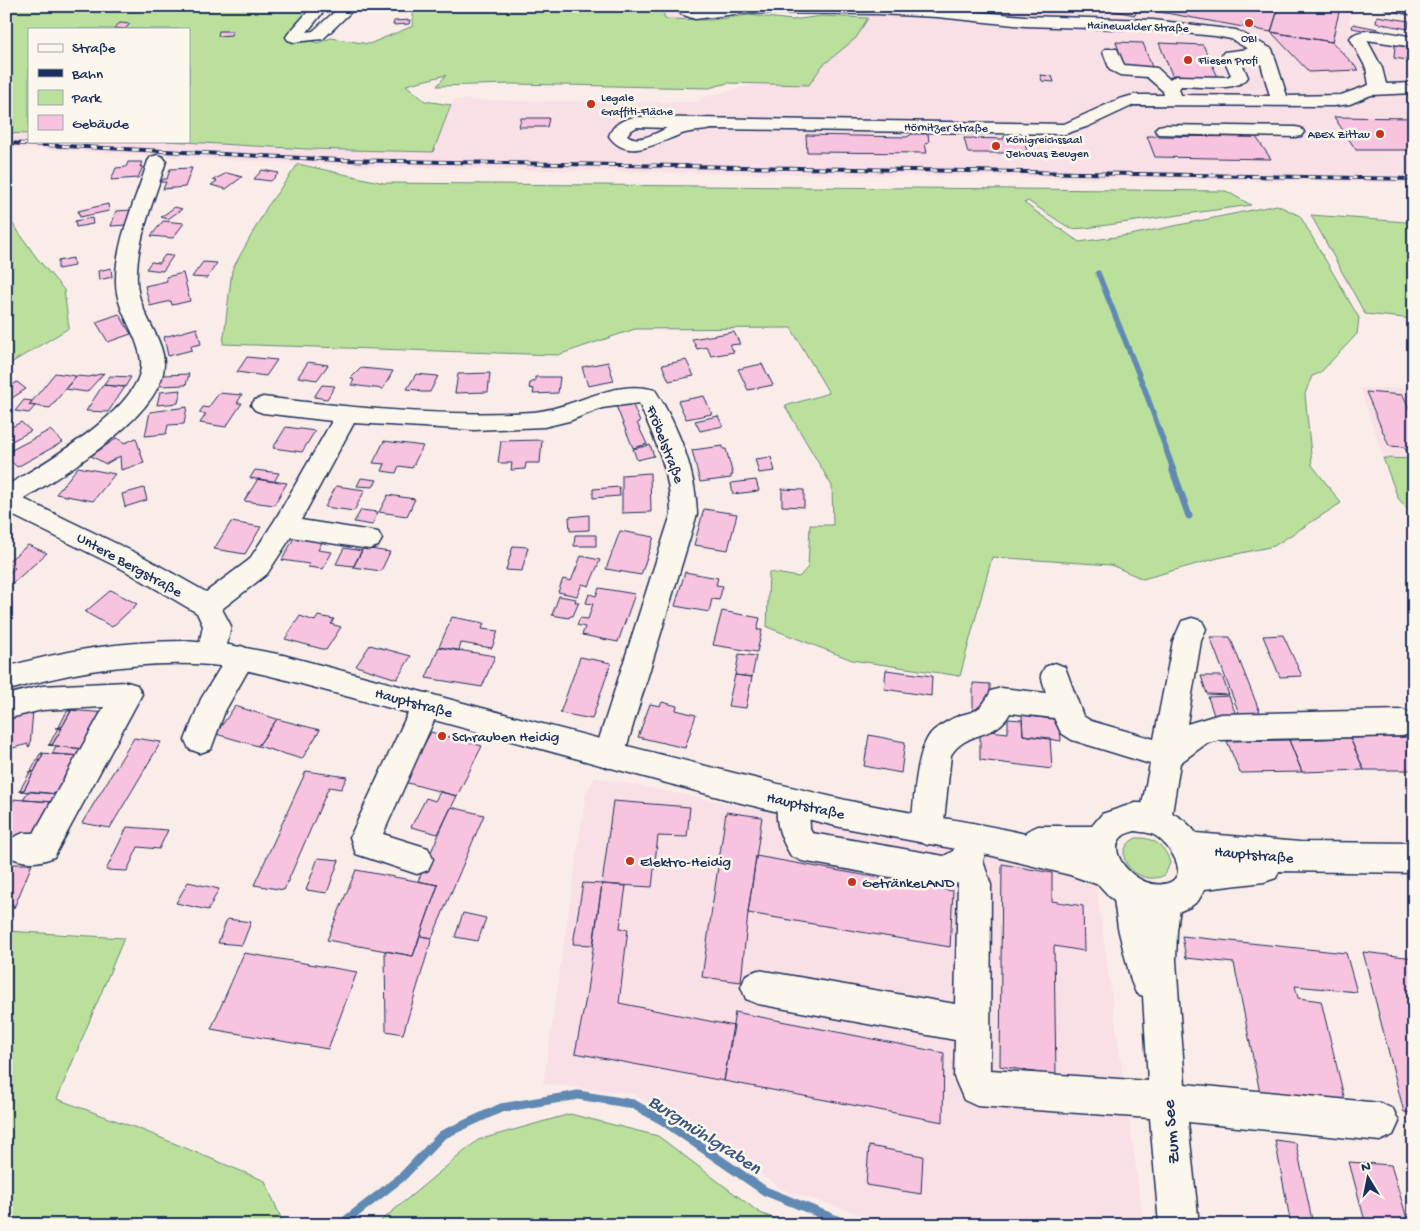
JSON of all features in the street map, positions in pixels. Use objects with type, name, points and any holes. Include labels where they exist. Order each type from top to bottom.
[{"type":"street","points":[[321,6],[294,37],[317,36],[350,6]]},
{"type":"street","name":"Hainewalder Straße","points":[[684,6],[686,11],[695,14],[740,7],[878,9],[937,12],[1017,21],[1192,28],[1236,35],[1266,52]]},
{"type":"street","points":[[1391,6],[1414,10]]},
{"type":"street","points":[[1378,88],[1374,68],[1358,38],[1366,35],[1414,42]]},
{"type":"street","points":[[1111,52],[1116,67],[1120,70],[1151,72],[1172,94],[1176,81],[1230,82],[1240,77],[1230,55],[1266,52],[1280,102]]},
{"type":"street","name":"Hörnitzer Straße","points":[[709,124],[1065,129],[1080,126],[1127,101],[1172,94],[1226,101],[1334,101],[1344,100],[1378,88],[1413,89]]},
{"type":"street","points":[[1226,101],[1244,132]]},
{"type":"street","points":[[1164,130],[1295,132]]},
{"type":"street","points":[[6,500],[108,431],[144,393],[151,378],[154,366],[150,344],[126,294],[128,263],[138,222],[157,162]]},
{"type":"street","name":"Fröbelstraße","points":[[263,405],[417,421],[545,419],[564,415],[587,405],[608,399],[647,395],[667,437],[685,497],[684,514],[609,755]]},
{"type":"street","points":[[211,654],[217,626],[207,606],[258,567],[284,527],[348,415]]},
{"type":"street","name":"Untere Bergstraße","points":[[6,500],[133,563],[207,606]]},
{"type":"street","points":[[284,527],[369,539]]},
{"type":"street","points":[[1155,820],[1188,641],[1192,629]]},
{"type":"street","name":"Hauptstraße","points":[[6,679],[62,664],[110,657],[166,653],[211,654],[241,658],[283,666],[609,755],[793,802],[927,830],[978,847],[1070,860],[1119,882]]},
{"type":"street","points":[[200,740],[211,708],[241,658]]},
{"type":"street","points":[[1055,675],[1071,724],[1083,731],[1167,756]]},
{"type":"street","points":[[6,706],[42,698],[127,694],[43,847],[23,848]]},
{"type":"street","points":[[927,830],[936,752],[943,741],[960,729],[989,719],[995,713],[1001,700],[1066,707]]},
{"type":"street","points":[[416,858],[367,844],[366,837],[426,705]]},
{"type":"street","points":[[1167,756],[1199,732],[1220,727],[1403,724]]},
{"type":"street","points":[[793,802],[794,832],[802,846],[946,872],[978,847]]},
{"type":"street","points":[[1125,818],[1155,820],[1174,831],[1190,861],[1191,883],[1181,895],[1164,900],[1147,899],[1119,882],[1102,856],[1102,841],[1110,826],[1125,818]]},
{"type":"street","name":"Hauptstraße","points":[[978,847],[1102,841]]},
{"type":"street","points":[[978,847],[975,884],[972,1077],[978,1086],[994,1089],[1168,1101],[1380,1122]]},
{"type":"street","name":"Hauptstraße","points":[[1190,861],[1414,858]]},
{"type":"street","name":"Zum See","points":[[1119,882],[1135,928],[1163,1039]]},
{"type":"street","name":"Zum See","points":[[1164,900],[1159,922],[1158,951],[1163,1039],[1179,1225]]},
{"type":"street","points":[[758,988],[973,1024]]},
{"type":"shaded area","points":[[663,6],[937,6],[938,11],[984,16],[984,6],[1354,6],[1349,19],[1350,31],[1414,41],[1414,183],[505,170],[298,164],[6,147],[6,133],[28,134],[28,142],[184,142],[307,149],[433,152],[454,100],[697,102],[704,97],[753,85],[809,85],[822,66],[856,38],[867,15],[751,14],[696,19],[665,19]]},
{"type":"shaded area","points":[[1360,388],[1414,388],[1414,459],[1383,458]]},
{"type":"shaded area","points":[[595,777],[1095,877],[1144,1225],[893,1225],[784,1190],[708,1138],[634,1094],[543,1084],[586,792]]},
{"type":"green space","points":[[6,6],[315,6],[286,38],[307,38],[317,43],[331,38],[369,44],[413,26],[413,13],[403,6],[499,6],[500,9],[552,6],[663,6],[665,19],[710,20],[749,15],[792,20],[822,16],[868,18],[856,38],[822,66],[809,85],[728,83],[709,88],[513,84],[437,86],[446,75],[406,85],[425,101],[451,105],[433,152],[307,149],[184,142],[190,142],[190,28],[28,28],[28,134],[6,133]]},
{"type":"green space","points":[[298,164],[384,183],[1226,191],[1251,205],[1071,229],[1028,201],[1024,203],[1079,242],[1130,235],[1277,205],[1300,216],[1359,318],[1357,334],[1320,373],[1312,376],[1305,394],[1312,465],[1341,503],[1274,546],[1218,558],[1143,579],[1111,565],[992,557],[960,676],[852,660],[767,627],[769,572],[799,577],[808,567],[810,525],[833,525],[832,486],[785,406],[829,393],[791,328],[635,329],[558,355],[223,344],[232,270],[267,207]]},
{"type":"green space","points":[[6,214],[36,257],[64,290],[69,328],[6,366]]},
{"type":"green space","points":[[1311,215],[1406,222],[1414,220],[1414,319],[1365,314]]},
{"type":"green space","points":[[1383,458],[1414,459],[1414,517],[1398,498]]},
{"type":"green space","points":[[1136,838],[1148,839],[1162,847],[1170,863],[1165,875],[1155,878],[1145,877],[1129,867],[1125,860],[1124,852],[1128,844]]},
{"type":"green space","points":[[6,931],[124,938],[57,1099],[142,1130],[265,1181],[284,1225],[6,1225]]},
{"type":"green space","points":[[570,1114],[658,1136],[760,1213],[791,1225],[376,1225],[478,1140]]},
{"type":"building","name":"OBI","points":[[1089,6],[1279,6],[1271,32],[1138,8],[1135,15]]},
{"type":"building","points":[[1279,6],[1306,6],[1339,12],[1332,42],[1271,32]]},
{"type":"building","points":[[1377,16],[1409,21],[1408,29],[1376,23]]},
{"type":"building","points":[[410,20],[409,24],[393,25],[394,21]]},
{"type":"building","points":[[120,23],[130,24],[126,28],[114,28]]},
{"type":"building","points":[[1353,24],[1378,29],[1378,33],[1352,28]]},
{"type":"building","points":[[219,31],[233,31],[231,35],[218,36]]},
{"type":"building","points":[[1271,32],[1332,42],[1359,70],[1309,72]]},
{"type":"building","points":[[1116,42],[1143,43],[1152,67],[1124,66]]},
{"type":"building","name":"Fliesen Profi","points":[[1159,43],[1203,45],[1218,77],[1172,75]]},
{"type":"building","points":[[1395,45],[1414,48],[1414,61],[1394,58]]},
{"type":"building","points":[[1040,75],[1052,76],[1054,82],[1042,81]]},
{"type":"building","name":"ABEX Zittau","points":[[1334,117],[1414,118],[1414,150],[1356,150]]},
{"type":"building","points":[[521,118],[549,118],[547,127],[519,127]]},
{"type":"building","points":[[912,134],[928,134],[929,142],[925,144],[927,153],[807,152],[806,135],[907,137]]},
{"type":"building","name":"Königreichssaal Jehovas Zeugen","points":[[1004,136],[1023,139],[1028,153],[968,153],[964,138],[1004,139]]},
{"type":"building","points":[[1147,136],[1256,137],[1271,159],[1155,157]]},
{"type":"building","points":[[128,162],[142,162],[140,167],[143,166],[138,178],[111,180],[116,168],[126,167]]},
{"type":"building","points":[[192,168],[185,187],[163,189],[166,182],[161,182],[163,179],[167,179],[170,169]]},
{"type":"building","points":[[262,170],[279,173],[271,181],[254,179]]},
{"type":"building","points":[[227,173],[242,177],[226,189],[211,185],[217,181],[213,180]]},
{"type":"building","points":[[108,204],[109,211],[80,217],[78,211]]},
{"type":"building","points":[[175,207],[182,209],[168,219],[161,217]]},
{"type":"building","points":[[131,210],[126,225],[111,226],[116,211]]},
{"type":"building","points":[[92,218],[93,224],[76,227],[75,221]]},
{"type":"building","points":[[163,221],[184,223],[173,238],[151,236]]},
{"type":"building","points":[[165,255],[173,256],[163,271],[146,269],[151,262],[159,263]]},
{"type":"building","points":[[73,258],[74,266],[58,269],[58,261]]},
{"type":"building","points":[[203,262],[217,263],[207,278],[192,277]]},
{"type":"building","points":[[111,268],[112,277],[99,280],[98,271]]},
{"type":"building","points":[[183,273],[190,301],[172,305],[171,301],[150,306],[145,286],[167,281],[166,277]]},
{"type":"building","points":[[119,314],[131,334],[108,342],[96,322]]},
{"type":"building","points":[[197,328],[201,344],[191,346],[192,350],[168,356],[164,337]]},
{"type":"building","points":[[734,332],[740,344],[730,345],[734,352],[711,356],[707,347],[697,349],[692,339]]},
{"type":"building","points":[[247,357],[277,360],[266,376],[237,372]]},
{"type":"building","points":[[686,360],[694,376],[669,381],[662,365]]},
{"type":"building","points":[[308,362],[328,365],[317,380],[298,377]]},
{"type":"building","points":[[608,362],[614,381],[588,386],[582,367]]},
{"type":"building","points":[[762,364],[773,385],[748,390],[738,369]]},
{"type":"building","points":[[361,368],[393,371],[383,389],[351,385],[354,380],[351,378]]},
{"type":"building","points":[[55,373],[76,376],[50,408],[29,405]]},
{"type":"building","points":[[104,373],[87,392],[65,389],[76,376],[89,377]]},
{"type":"building","points":[[490,373],[488,392],[455,393],[458,374]]},
{"type":"building","points":[[189,374],[186,385],[159,386],[163,375]]},
{"type":"building","points":[[416,374],[438,376],[430,392],[407,389]]},
{"type":"building","points":[[110,376],[131,377],[125,387],[103,385]]},
{"type":"building","points":[[535,377],[560,377],[558,393],[533,394],[534,389],[529,388],[530,383],[535,381]]},
{"type":"building","points":[[17,382],[26,389],[12,398],[6,394],[6,389]]},
{"type":"building","points":[[103,385],[125,387],[108,412],[86,411]]},
{"type":"building","points":[[322,385],[335,386],[327,399],[314,397]]},
{"type":"building","points":[[181,390],[178,403],[157,405],[160,392]]},
{"type":"building","points":[[1366,392],[1403,395],[1414,418],[1414,453],[1407,452],[1404,447],[1389,446]]},
{"type":"building","points":[[219,393],[242,395],[237,403],[242,403],[226,427],[200,423],[206,414],[199,413],[203,407],[208,408]]},
{"type":"building","points":[[704,396],[712,414],[686,419],[678,401]]},
{"type":"building","points":[[24,400],[32,401],[29,405],[35,406],[29,413],[15,411]]},
{"type":"building","points":[[632,403],[640,422],[637,423],[647,444],[633,448],[616,406]]},
{"type":"building","points":[[187,407],[184,424],[168,425],[166,434],[145,436],[150,412]]},
{"type":"building","points":[[718,416],[723,426],[700,431],[695,421]]},
{"type":"building","points":[[21,422],[31,431],[6,444],[6,430]]},
{"type":"building","points":[[286,427],[315,431],[302,452],[273,448]]},
{"type":"building","points":[[50,430],[63,442],[17,467],[6,456],[6,453]]},
{"type":"building","points":[[117,438],[125,443],[136,438],[144,463],[121,470],[120,456],[106,464],[91,456]]},
{"type":"building","points":[[542,440],[540,463],[526,463],[525,469],[511,470],[512,463],[498,463],[501,441]]},
{"type":"building","points":[[384,441],[423,446],[412,468],[399,466],[396,473],[382,471],[385,464],[373,463]]},
{"type":"building","points":[[650,445],[654,456],[637,460],[633,449]]},
{"type":"building","points":[[723,446],[723,449],[726,449],[733,475],[731,475],[731,478],[700,482],[692,450]]},
{"type":"building","points":[[771,457],[775,471],[759,473],[755,459]]},
{"type":"building","points":[[78,467],[115,474],[93,501],[56,494]]},
{"type":"building","points":[[255,470],[279,473],[274,482],[250,478]]},
{"type":"building","points":[[650,473],[651,512],[622,513],[622,475]]},
{"type":"building","points":[[361,478],[377,480],[373,487],[357,486]]},
{"type":"building","points":[[258,479],[287,483],[274,505],[244,501]]},
{"type":"building","points":[[756,480],[759,491],[733,494],[731,483]]},
{"type":"building","points":[[336,486],[365,490],[354,511],[325,507]]},
{"type":"building","points":[[619,487],[620,496],[593,498],[593,489]]},
{"type":"building","points":[[144,488],[147,500],[125,507],[122,494]]},
{"type":"building","points":[[782,489],[804,490],[804,507],[782,506]]},
{"type":"building","points":[[388,495],[415,499],[407,516],[379,512]]},
{"type":"building","points":[[704,509],[737,514],[728,550],[694,545]]},
{"type":"building","points":[[361,510],[378,512],[372,525],[354,522]]},
{"type":"building","points":[[589,515],[589,530],[570,531],[569,517]]},
{"type":"building","points":[[231,522],[261,527],[245,554],[214,549]]},
{"type":"building","points":[[620,531],[654,537],[641,575],[606,569]]},
{"type":"building","points":[[575,535],[596,535],[596,546],[574,546]]},
{"type":"building","points":[[294,538],[322,542],[318,550],[332,552],[323,569],[308,567],[309,564],[282,560]]},
{"type":"building","points":[[28,545],[47,553],[13,583],[6,580],[6,576],[15,568],[6,563]]},
{"type":"building","points":[[513,546],[528,547],[522,571],[506,570]]},
{"type":"building","points":[[344,548],[362,551],[354,566],[336,564]]},
{"type":"building","points":[[363,548],[390,552],[381,571],[353,567]]},
{"type":"building","points":[[581,556],[600,560],[589,586],[582,584],[577,596],[558,592],[563,579],[571,581]]},
{"type":"building","points":[[685,572],[718,578],[716,585],[723,586],[719,600],[712,599],[709,612],[675,606]]},
{"type":"building","points":[[599,588],[635,594],[618,642],[582,635],[585,627],[577,625],[580,618],[588,619],[593,604],[586,603],[589,594],[596,596]]},
{"type":"building","points":[[111,590],[137,604],[112,627],[85,612]]},
{"type":"building","points":[[559,596],[576,599],[575,602],[579,602],[573,616],[569,618],[552,615]]},
{"type":"building","points":[[722,611],[760,618],[757,630],[762,630],[757,652],[713,645]]},
{"type":"building","points":[[300,616],[315,621],[318,616],[334,619],[331,624],[341,627],[326,650],[285,639]]},
{"type":"building","points":[[452,617],[484,623],[482,629],[498,631],[492,648],[461,643],[459,651],[439,647]]},
{"type":"building","points":[[1283,635],[1302,676],[1280,677],[1263,636]]},
{"type":"building","points":[[1210,637],[1230,637],[1261,715],[1240,716]]},
{"type":"building","points":[[370,645],[411,656],[397,679],[356,666]]},
{"type":"building","points":[[439,647],[495,656],[482,687],[426,678]]},
{"type":"building","points":[[739,654],[756,656],[752,677],[735,675]]},
{"type":"building","points":[[580,657],[611,663],[592,719],[560,713]]},
{"type":"building","points":[[886,670],[932,676],[931,696],[884,689]]},
{"type":"building","points":[[735,675],[752,677],[746,708],[728,706]]},
{"type":"building","points":[[1201,676],[1222,676],[1229,695],[1207,694]]},
{"type":"building","points":[[973,683],[990,684],[990,714],[973,712]]},
{"type":"building","points":[[1229,696],[1236,715],[1214,715],[1208,697]]},
{"type":"building","points":[[662,702],[677,706],[676,710],[696,715],[685,748],[638,737],[650,704],[660,706]]},
{"type":"building","points":[[235,706],[277,719],[258,746],[216,734]]},
{"type":"building","points":[[68,710],[108,713],[84,749],[48,745],[52,745],[62,728],[55,728],[62,727],[71,711]]},
{"type":"building","points":[[33,711],[30,746],[28,747],[28,744],[9,749],[9,754],[6,755],[6,718]]},
{"type":"building","points":[[67,711],[71,711],[62,727],[59,727]]},
{"type":"building","points":[[1022,715],[1060,720],[1061,741],[1023,735]]},
{"type":"building","points":[[277,719],[320,730],[302,759],[258,746]]},
{"type":"building","points":[[1008,719],[1022,720],[1023,735],[1050,738],[1052,769],[980,760],[980,730],[1008,733]]},
{"type":"building","points":[[58,728],[62,728],[52,745],[49,745]]},
{"type":"building","points":[[431,732],[482,746],[457,796],[404,782],[415,752],[419,754]]},
{"type":"building","points":[[869,735],[905,742],[901,773],[864,766]]},
{"type":"building","points":[[1411,737],[1414,742],[1414,770],[1364,770],[1350,738]]},
{"type":"building","points":[[134,738],[161,742],[110,828],[82,823]]},
{"type":"building","points":[[1350,738],[1364,770],[1302,772],[1289,740]]},
{"type":"building","points":[[1289,740],[1302,772],[1240,773],[1227,741]]},
{"type":"building","points":[[56,746],[84,749],[81,756],[52,754]]},
{"type":"building","points":[[41,753],[81,756],[57,794],[19,791],[24,790],[33,773],[28,772],[34,772],[43,754]]},
{"type":"building","points":[[40,754],[43,754],[34,772],[31,771]]},
{"type":"building","points":[[306,771],[347,777],[341,789],[329,787],[284,890],[254,885]]},
{"type":"building","points":[[30,772],[33,773],[24,790],[20,790]]},
{"type":"building","points":[[28,791],[57,794],[54,802],[23,800]]},
{"type":"building","points":[[440,792],[457,796],[438,834],[411,827],[426,798],[435,801]]},
{"type":"building","points":[[11,799],[54,802],[33,843],[6,840],[6,814],[14,800]]},
{"type":"building","name":"Elektro-Heidig","points":[[613,801],[690,807],[687,837],[658,836],[652,887],[602,884]]},
{"type":"building","points":[[451,807],[484,815],[432,938],[420,936],[438,885],[418,881]]},
{"type":"building","points":[[726,812],[762,817],[748,913],[741,982],[702,977]]},
{"type":"building","points":[[127,827],[168,830],[159,849],[138,847],[127,871],[106,870]]},
{"type":"building","points":[[756,856],[953,891],[950,947],[748,913]]},
{"type":"building","points":[[318,858],[339,860],[327,893],[306,890]]},
{"type":"building","points":[[6,864],[32,864],[14,908],[14,905],[6,904]]},
{"type":"building","points":[[1002,864],[1052,873],[1052,901],[1083,906],[1084,951],[1054,946],[1056,1076],[1000,1066]]},
{"type":"building","points":[[356,870],[438,885],[413,956],[327,940]]},
{"type":"building","points":[[188,882],[219,889],[208,910],[176,903]]},
{"type":"building","points":[[583,883],[602,884],[593,945],[573,944]]},
{"type":"building","points":[[602,884],[626,886],[620,928],[628,929],[619,1003],[734,1026],[724,1081],[575,1053],[586,998]]},
{"type":"building","points":[[463,913],[486,918],[478,941],[455,937]]},
{"type":"building","points":[[227,919],[251,922],[242,945],[218,943]]},
{"type":"building","points":[[420,936],[432,938],[403,1034],[386,1031],[385,951],[413,956]]},
{"type":"building","points":[[1182,936],[1346,953],[1357,992],[1295,986],[1298,998],[1321,1001],[1348,1113],[1262,1103],[1234,963],[1186,958]]},
{"type":"building","points":[[1363,952],[1414,958],[1414,1113],[1404,1112]]},
{"type":"building","points":[[244,953],[357,972],[328,1049],[211,1029]]},
{"type":"building","points":[[735,1012],[944,1053],[943,1122],[724,1081]]},
{"type":"building","points":[[1275,1140],[1296,1143],[1313,1225],[1291,1225]]},
{"type":"building","points":[[869,1146],[923,1156],[921,1194],[866,1185]]},
{"type":"building","points":[[1349,1162],[1391,1165],[1409,1225],[1366,1225]]},
{"type":"waterway","points":[[1098,273],[1145,390],[1173,469]]},
{"type":"waterway","points":[[1172,468],[1189,516]]},
{"type":"waterway","name":"Burgmühlgraben","points":[[340,1225],[402,1177],[442,1135],[501,1108],[578,1095],[633,1104],[662,1120],[765,1191],[849,1225]]},
{"type":"railway","points":[[6,143],[339,160],[1414,179]]},
{"type":"place","name":"OBI","points":[[1249,23]]},
{"type":"place","name":"Fliesen Profi","points":[[1188,60]]},
{"type":"place","name":"Legale Graffiti-Fläche","points":[[591,104]]},
{"type":"place","name":"ABEX Zittau","points":[[1380,134]]},
{"type":"place","name":"Königreichssaal Jehovas Zeugen","points":[[996,146]]},
{"type":"place","name":"Schrauben Heidig","points":[[442,736]]},
{"type":"place","name":"Elektro-Heidig","points":[[630,861]]},
{"type":"place","name":"GetränkeLAND","points":[[852,882]]}]
